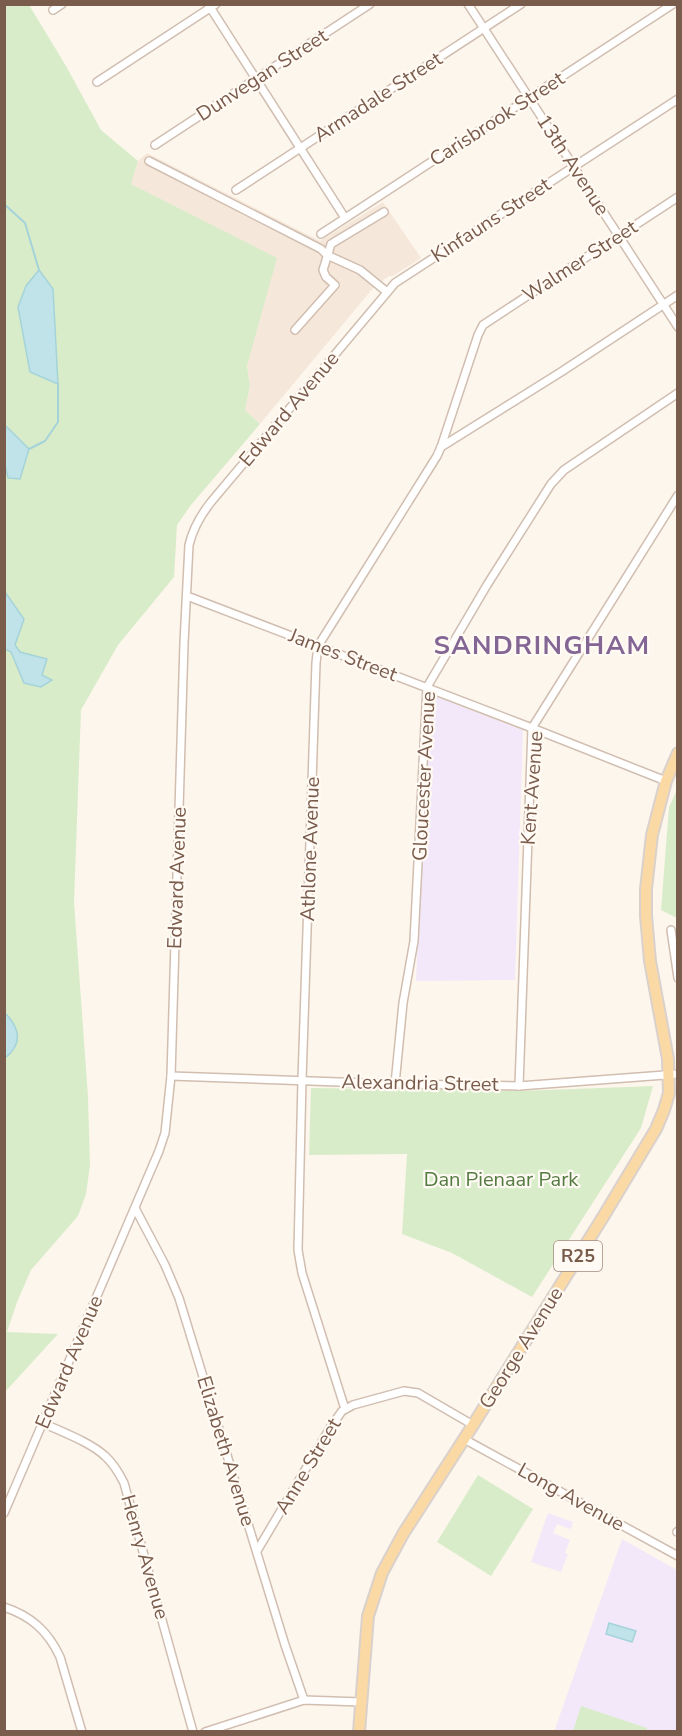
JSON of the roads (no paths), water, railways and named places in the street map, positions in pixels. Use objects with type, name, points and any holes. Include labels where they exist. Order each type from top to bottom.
[{"type":"main road","name":"George Avenue","points":[[359,1731],[368,1616],[382,1572],[403,1534],[656,1129],[664,1110],[673,1074],[668,1059],[650,962],[646,916],[646,878],[652,835],[666,781],[678,753]]},
{"type":"street","points":[[53,10],[62,4]]},
{"type":"street","name":"Dunvegan Street","points":[[155,145],[370,4]]},
{"type":"street","name":"13th Avenue","points":[[468,4],[678,327]]},
{"type":"street","name":"Armadale Street","points":[[236,190],[521,4]]},
{"type":"street","name":"Carisbrook Street","points":[[321,234],[673,4]]},
{"type":"street","points":[[97,82],[211,6],[345,218]]},
{"type":"street","name":"Kinfauns Street","points":[[396,283],[678,99]]},
{"type":"street","points":[[149,161],[321,249],[327,255],[360,270],[387,292]]},
{"type":"street","name":"Walmer Street","points":[[483,326],[678,197]]},
{"type":"street","points":[[295,330],[335,285],[324,273],[327,255],[332,244],[384,212]]},
{"type":"street","name":"Edward Avenue","points":[[4,1513],[165,1133],[171,1076],[187,596],[189,545],[192,532],[211,502],[396,283]]},
{"type":"street","points":[[441,447],[678,295]]},
{"type":"street","name":"Athlone Avenue","points":[[345,1409],[298,1257],[318,646],[441,447],[483,326]]},
{"type":"street","name":"Gloucester Avenue","points":[[395,1084],[403,1003],[414,941],[427,687],[550,484],[564,470],[678,393]]},
{"type":"street","name":"Kent Avenue","points":[[519,1086],[532,728],[678,495]]},
{"type":"street","name":"James Street","points":[[187,596],[666,781]]},
{"type":"street","points":[[671,930],[678,978]]},
{"type":"street","name":"Alexandria Street","points":[[171,1076],[519,1086],[673,1074]]},
{"type":"street","name":"Elizabeth Avenue","points":[[135,1208],[179,1298],[285,1645],[304,1700]]},
{"type":"street","name":"Anne Street","points":[[257,1551],[337,1416],[345,1409],[410,1391],[418,1393],[473,1425]]},
{"type":"street","name":"Henry Avenue","points":[[43,1423],[104,1454],[124,1483],[193,1731]]},
{"type":"street","name":"Long Avenue","points":[[464,1439],[678,1557]]},
{"type":"street","points":[[4,1607],[22,1613],[36,1623],[56,1646],[82,1731]]},
{"type":"street","points":[[205,1731],[304,1700],[361,1702]]},
{"type":"water","points":[[39,270],[53,289],[58,384],[30,372],[18,307],[26,286]]},
{"type":"water","points":[[5,426],[29,449],[20,479],[8,478],[5,465]]},
{"type":"water","points":[[5,592],[24,619],[15,645],[20,652],[47,659],[42,675],[52,680],[41,687],[24,683],[11,652],[5,649]]},
{"type":"water","points":[[5,1013],[14,1024],[17,1042],[5,1058]]},
{"type":"water","points":[[609,1623],[636,1631],[632,1642],[606,1634]]},
{"type":"waterway","points":[[4,204],[25,223],[39,270]]},
{"type":"waterway","points":[[29,449],[45,441],[58,422],[58,384]]},
{"type":"district","name":"SANDRINGHAM","points":[[542,645]]},
{"type":"park label","name":"Dan Pienaar Park","points":[[501,1179]]}]
